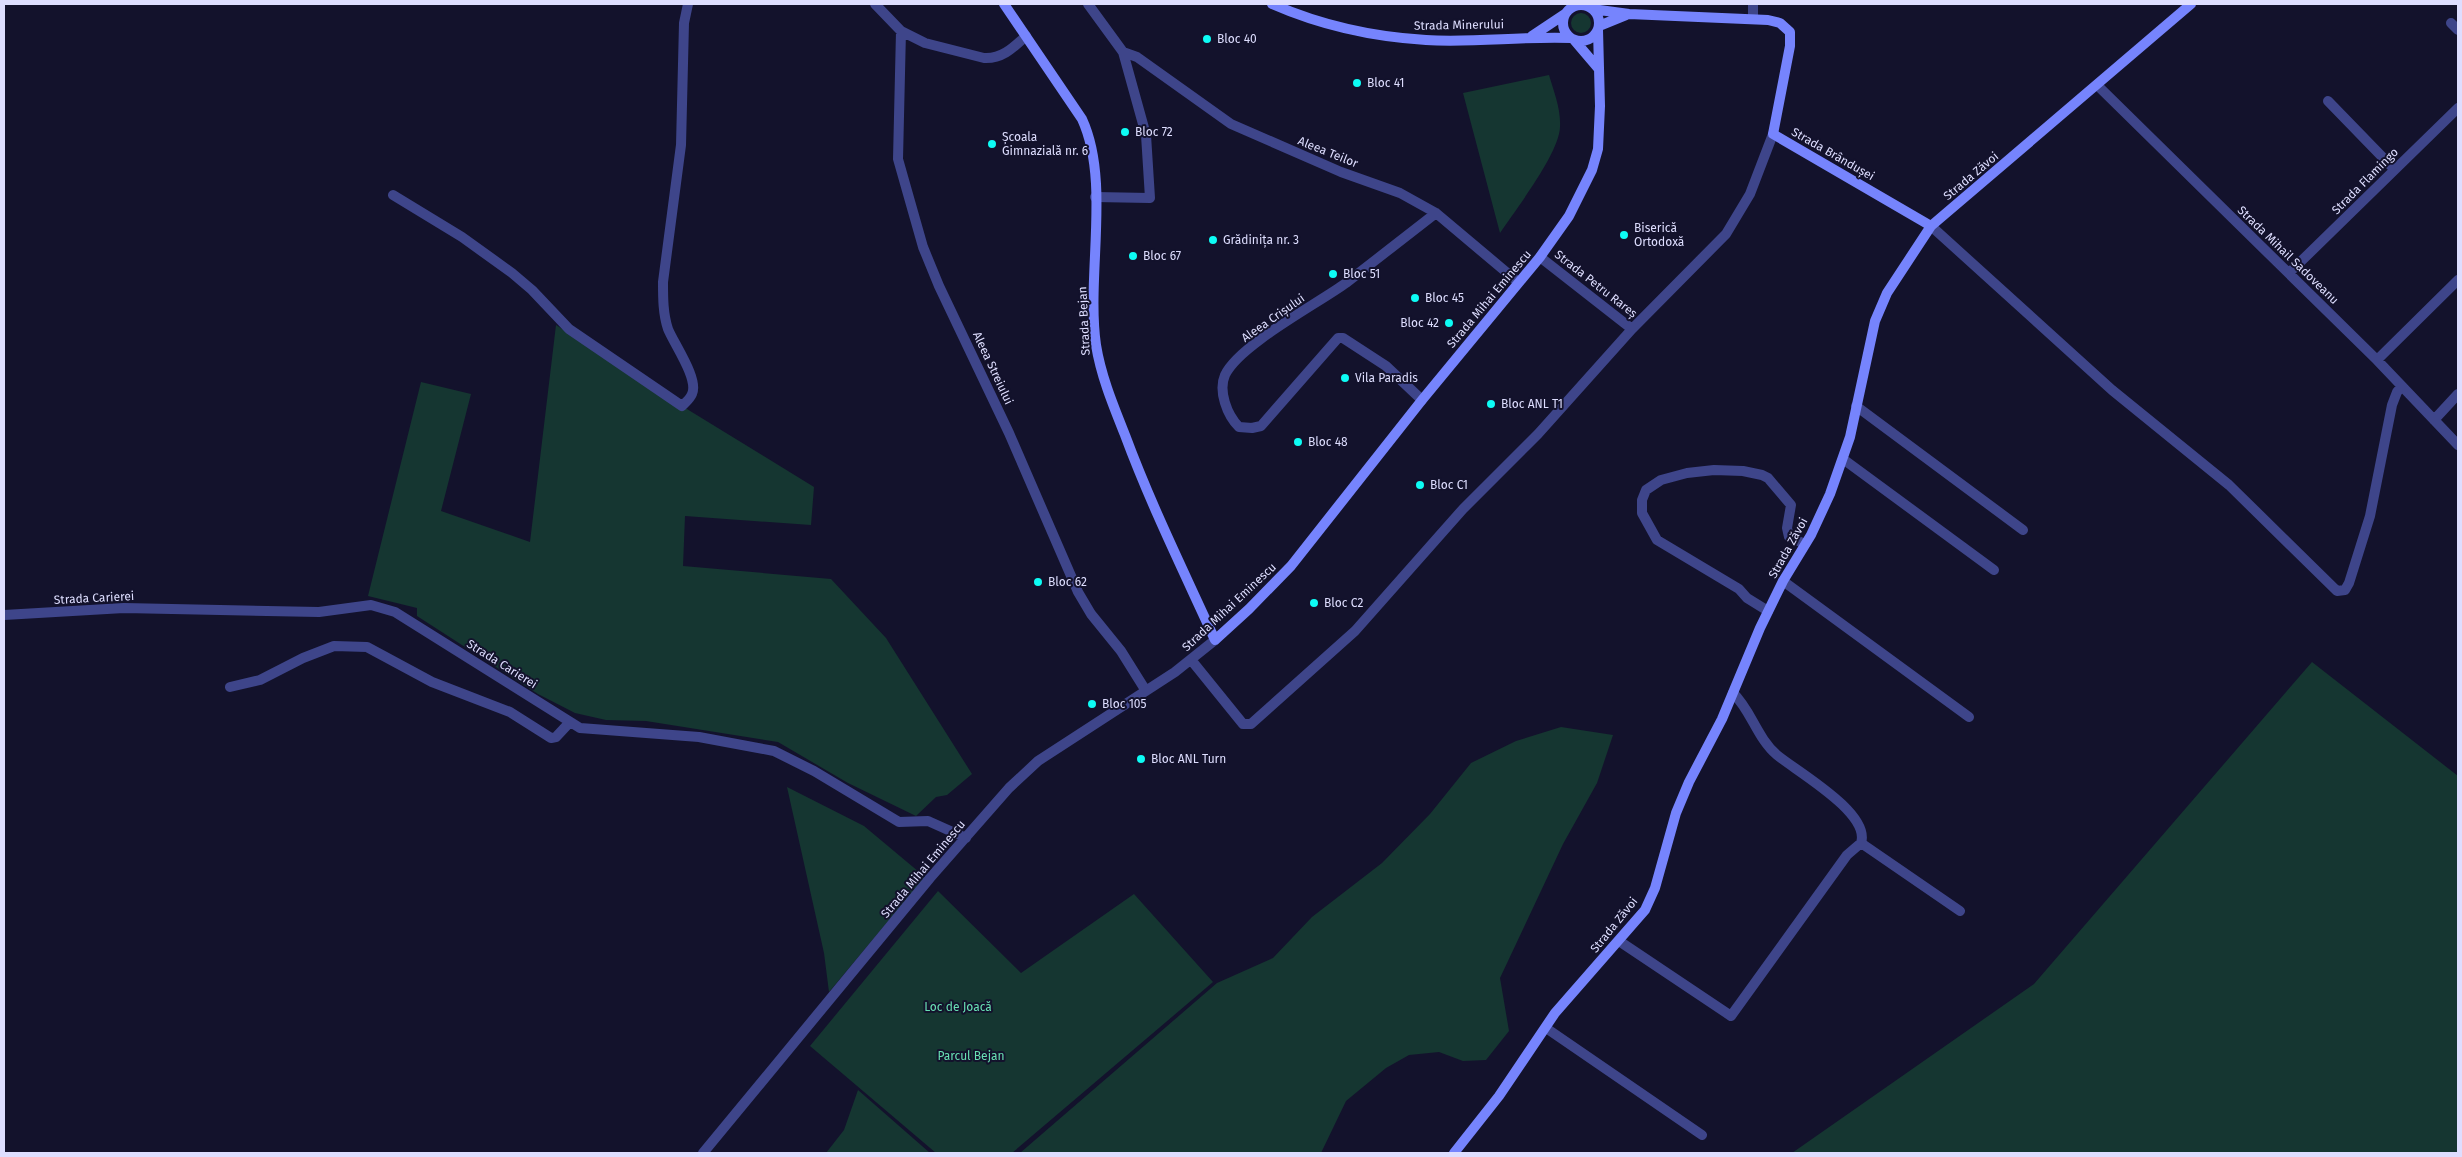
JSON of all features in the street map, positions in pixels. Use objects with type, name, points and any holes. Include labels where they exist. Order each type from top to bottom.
[{"type":"street","points":[[393,195],[462,237],[512,273],[532,290],[568,329],[682,406],[692,394],[693,387],[686,366],[668,329],[663,304],[663,282],[681,145],[684,23],[688,4]]},
{"type":"street","points":[[875,4],[901,31],[925,43],[970,56],[993,59],[1004,55],[1026,36]]},
{"type":"street","name":"Strada Bejan","points":[[1004,4],[1082,119],[1090,136],[1094,152],[1095,197],[1094,320],[1100,364],[1133,457],[1215,640]]},
{"type":"street","name":"Aleea Teilor","points":[[1088,4],[1123,52],[1146,135],[1150,198],[1095,197]]},
{"type":"street","name":"Strada Minerului","points":[[1272,4],[1311,19],[1385,36],[1457,40],[1532,36],[1586,41],[1599,28]]},
{"type":"street","points":[[1753,4],[1753,18]]},
{"type":"street","name":"Strada Zăvoi","points":[[1454,1153],[1499,1096],[1573,992],[1645,910],[1655,888],[1676,813],[1733,693],[1768,611],[1830,494],[1843,459],[1875,322],[1888,293],[1908,257],[1931,226],[2191,4]]},
{"type":"street","points":[[1532,36],[1568,9],[1578,5],[1589,6],[1598,16],[1599,28]]},
{"type":"street","name":"Strada Brândușei","points":[[1589,6],[1629,14],[1753,18],[1780,23],[1790,32],[1790,46],[1772,134],[1931,226]]},
{"type":"street","points":[[1568,9],[1563,24],[1573,39],[1598,68]]},
{"type":"street","name":"Strada Brândușei","points":[[1599,28],[1629,14]]},
{"type":"street","name":"Strada Mihai Eminescu","points":[[703,1153],[1009,788],[1038,760],[1192,661],[1249,609],[1291,566],[1422,400],[1540,256],[1579,200],[1598,149],[1600,128],[1599,28]]},
{"type":"street","name":"Aleea Streiului","points":[[901,31],[898,159],[922,247],[1001,415],[1078,592],[1091,614],[1121,651],[1146,691]]},
{"type":"street","name":"Aleea Teilor","points":[[1123,52],[1137,57],[1231,124],[1332,168],[1400,193],[1436,212],[1518,282]]},
{"type":"street","name":"Strada Mihail Sadoveanu","points":[[2098,85],[2290,273],[2458,445]]},
{"type":"street","points":[[2328,101],[2394,169]]},
{"type":"street","name":"Strada Flamingo","points":[[2290,273],[2458,108]]},
{"type":"street","name":"Strada Petru Rareș","points":[[1540,256],[1632,329],[1726,234],[1750,194],[1772,134]]},
{"type":"street","name":"Aleea Crișului","points":[[1422,400],[1386,366],[1343,338],[1338,338],[1261,426],[1252,428],[1239,427],[1232,421],[1222,385],[1230,367],[1251,346],[1345,284],[1436,212]]},
{"type":"street","points":[[1931,226],[2112,390],[2229,485],[2337,591],[2346,590],[2349,583],[2376,490],[2392,405],[2397,392],[2402,386]]},
{"type":"street","points":[[2377,360],[2458,280]]},
{"type":"street","points":[[1192,661],[1244,724],[1251,724],[1257,720],[1356,631],[1463,509],[1538,434],[1632,329]]},
{"type":"street","points":[[2434,420],[2458,394]]},
{"type":"street","points":[[1856,406],[2023,530]]},
{"type":"street","points":[[1843,459],[1994,570]]},
{"type":"street","points":[[1768,611],[1747,598],[1739,589],[1657,540],[1642,513],[1644,495],[1655,482],[1687,473],[1729,470],[1762,475],[1768,478],[1790,505],[1787,528],[1790,537],[1805,544]]},
{"type":"street","points":[[1783,581],[1968,717]]},
{"type":"street","name":"Strada Carierei","points":[[4,615],[124,608],[319,612],[371,605],[395,612],[580,728],[699,737],[774,751],[814,771],[899,822],[928,821],[966,838]]},
{"type":"street","points":[[230,687],[260,680],[302,658],[334,646],[367,647],[432,682],[510,712],[550,738],[556,737],[570,722]]},
{"type":"street","points":[[1619,941],[1731,1016],[1847,855],[1861,843],[1862,832],[1843,803],[1776,754],[1761,737],[1740,699],[1733,693]]},
{"type":"street","points":[[1861,843],[1960,911]]},
{"type":"street","points":[[1546,1028],[1702,1135]]},
{"type":"green space","points":[[1581,13],[1588,16],[1591,23],[1588,30],[1581,33],[1574,30],[1571,23],[1574,16]]},
{"type":"green space","points":[[1549,75],[1559,114],[1560,127],[1558,138],[1536,181],[1500,233],[1463,93]]},
{"type":"green space","points":[[556,325],[682,406],[814,487],[811,525],[685,516],[683,566],[831,579],[886,638],[972,774],[947,795],[936,797],[916,816],[848,783],[778,742],[646,721],[606,720],[575,713],[538,694],[417,616],[417,608],[368,596],[421,382],[471,394],[441,511],[530,542]]},
{"type":"green space","points":[[2312,662],[2458,776],[2458,1153],[1792,1153],[2034,984]]},
{"type":"green space","points":[[1561,727],[1613,735],[1597,783],[1563,844],[1500,978],[1509,1031],[1486,1060],[1463,1061],[1439,1052],[1409,1055],[1386,1068],[1346,1101],[1321,1153],[1020,1153],[1217,983],[1273,958],[1312,917],[1382,863],[1430,814],[1471,763],[1516,741]]},
{"type":"green space","points":[[787,787],[864,826],[925,877],[829,992],[824,953]]},
{"type":"green space","name":"Parcul Bejan","points":[[938,891],[1021,973],[1134,894],[1213,982],[1012,1153],[936,1153],[810,1046]]},
{"type":"green space","points":[[858,1090],[930,1153],[826,1153],[844,1130]]},
{"type":"place","name":"Bloc 40","points":[[1207,39]]},
{"type":"place","name":"Bloc 41","points":[[1357,83]]},
{"type":"place","name":"Bloc 72","points":[[1125,132]]},
{"type":"place","name":"Școala Gimnazială nr. 6","points":[[992,144]]},
{"type":"place","name":"Biserică Ortodoxă","points":[[1624,235]]},
{"type":"place","name":"Grădinița nr. 3","points":[[1213,240]]},
{"type":"place","name":"Bloc 67","points":[[1133,256]]},
{"type":"place","name":"Bloc 51","points":[[1333,274]]},
{"type":"place","name":"Bloc 45","points":[[1415,298]]},
{"type":"place","name":"Bloc 42","points":[[1449,323]]},
{"type":"place","name":"Vila Paradis","points":[[1345,378]]},
{"type":"place","name":"Bloc ANL T1","points":[[1491,404]]},
{"type":"place","name":"Bloc 48","points":[[1298,442]]},
{"type":"place","name":"Bloc C1","points":[[1420,485]]},
{"type":"place","name":"Bloc 62","points":[[1038,582]]},
{"type":"place","name":"Bloc C2","points":[[1314,603]]},
{"type":"place","name":"Bloc 105","points":[[1092,704]]},
{"type":"place","name":"Bloc ANL Turn","points":[[1141,759]]},
{"type":"park label","name":"Loc de Joacă","points":[[958,1007]]}]
